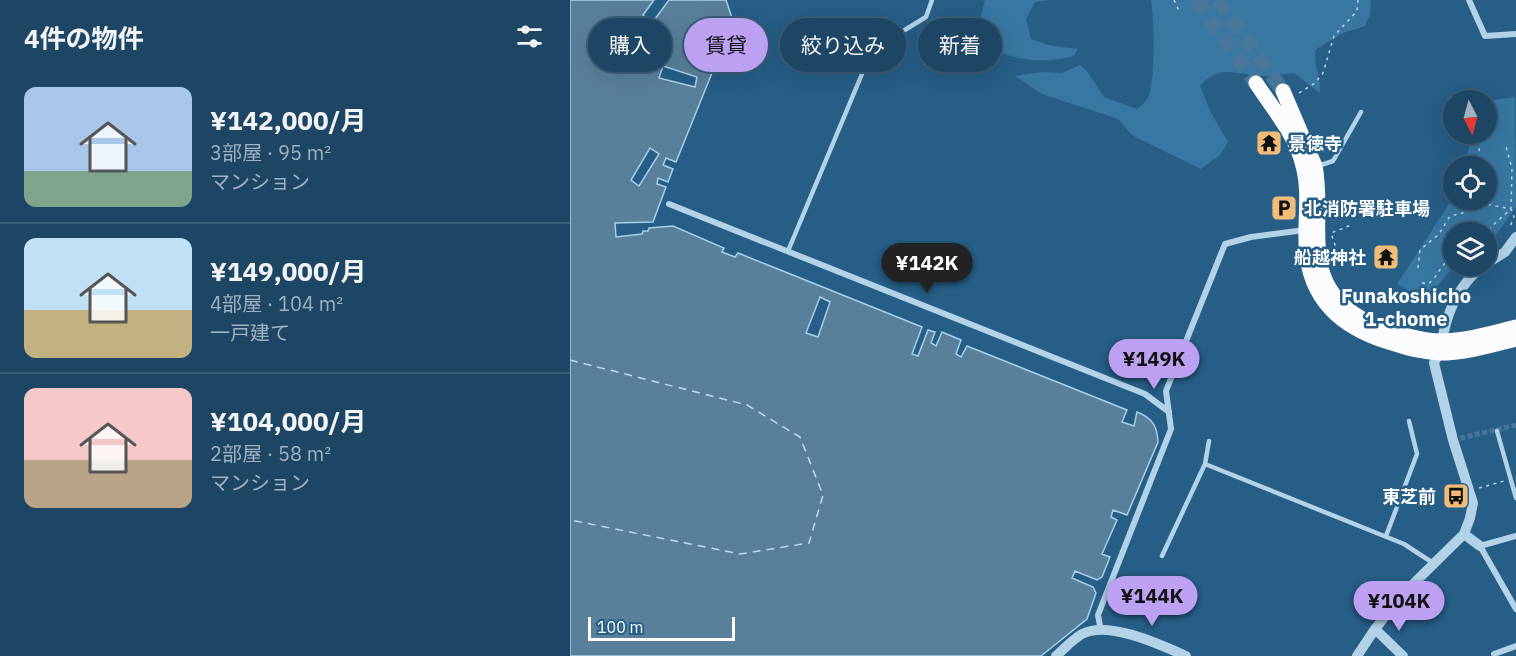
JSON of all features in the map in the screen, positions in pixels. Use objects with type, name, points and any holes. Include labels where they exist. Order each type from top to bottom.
[{"type":"highway","points":[[1256,83],[1310,167]]},
{"type":"highway","points":[[1291,92],[1318,198],[1307,258],[1311,277],[1320,296],[1340,319],[1360,332],[1410,349],[1441,347],[1468,351],[1516,339]]},
{"type":"highway","points":[[1441,347],[1516,327]]},
{"type":"street","points":[[1469,0],[1485,36],[1516,34]]},
{"type":"street","points":[[669,204],[1145,394],[1169,412]]},
{"type":"street","points":[[1101,631],[1098,615],[1171,429],[1166,391],[1225,244],[1251,237],[1311,230]]},
{"type":"street","points":[[1497,257],[1505,252],[1514,235]]},
{"type":"street","points":[[1357,656],[1402,595],[1464,534],[1470,518],[1473,503],[1453,440],[1434,363],[1456,297],[1473,276]]},
{"type":"street","points":[[1464,534],[1480,546],[1516,609]]},
{"type":"street","points":[[1480,546],[1516,536]]},
{"type":"street","points":[[1375,629],[1403,656]]},
{"type":"street","points":[[1056,656],[1083,634],[1101,631],[1127,633],[1186,656]]},
{"type":"street","points":[[1494,654],[1516,646]]},
{"type":"lane","points":[[788,251],[872,50],[926,17],[932,0]]},
{"type":"lane","points":[[1310,167],[1333,161],[1361,112]]},
{"type":"lane","points":[[1386,537],[1417,453],[1409,421]]},
{"type":"lane","points":[[1497,430],[1516,498]]},
{"type":"lane","points":[[1162,556],[1204,464],[1209,441]]},
{"type":"lane","points":[[1204,464],[1404,544],[1433,563]]},
{"type":"path","points":[[1174,0],[1179,11]]},
{"type":"path","points":[[1291,92],[1315,83],[1323,73],[1334,36],[1357,11],[1358,0]]},
{"type":"path","points":[[1505,143],[1512,168],[1511,209],[1514,217],[1514,235]]},
{"type":"path","points":[[1497,206],[1511,209]]},
{"type":"path","points":[[1497,222],[1511,209]]},
{"type":"path","points":[[1419,268],[1420,250],[1439,234],[1450,216],[1468,210]]},
{"type":"path","points":[[1327,249],[1336,248],[1331,233],[1350,225]]},
{"type":"path","points":[[1422,283],[1428,284],[1432,281],[1443,266]]},
{"type":"path","points":[[1476,489],[1511,480]]},
{"type":"shaded area","points":[[570,0],[654,0],[643,15],[646,18],[588,18],[588,72],[661,72],[659,78],[695,87],[697,77],[672,69],[672,18],[656,18],[669,0],[726,0],[732,18],[684,18],[684,72],[712,72],[676,162],[666,158],[663,165],[673,169],[668,182],[658,178],[657,184],[666,187],[653,222],[615,223],[616,237],[642,234],[649,228],[673,226],[724,248],[722,252],[735,257],[738,253],[922,327],[912,354],[918,356],[928,330],[935,332],[931,343],[936,346],[942,332],[961,340],[956,354],[961,357],[967,346],[1127,410],[1122,422],[1134,426],[1137,412],[1153,423],[1158,442],[1127,515],[1113,510],[1111,517],[1117,520],[1102,554],[1110,557],[1102,577],[1097,580],[1075,571],[1072,578],[1093,587],[1096,593],[1087,619],[1041,656],[570,656]],"holes":[[[650,148],[659,154],[639,186],[631,180]],[[820,297],[830,302],[818,337],[806,333]]]},
{"type":"shaded area","points":[[985,0],[1049,0],[1035,2],[1026,19],[1031,39],[1048,45],[1078,49],[1074,56],[1055,60],[1014,57],[1002,53],[1002,18],[980,18]]},
{"type":"shaded area","points":[[1151,0],[1371,0],[1370,15],[1365,26],[1343,33],[1315,50],[1320,93],[1294,73],[1266,76],[1223,72],[1215,74],[1200,86],[1211,113],[1228,142],[1220,155],[1201,169],[1133,136],[1118,119],[1042,94],[1015,76],[1041,72],[1062,73],[1080,65],[1087,71],[1104,97],[1137,109],[1147,99],[1152,81]]},
{"type":"shaded area","points":[[1515,97],[1516,207],[1497,233],[1497,222],[1443,222],[1443,276],[1446,276],[1426,300],[1397,284],[1445,210],[1497,210],[1497,156],[1466,156],[1471,144],[1497,144],[1497,100]]},
{"type":"ferry route","points":[[570,360],[747,405],[800,437],[823,495],[809,543],[740,554],[570,520]]},
{"type":"tunnel","points":[[1196,0],[1256,83]]},
{"type":"tunnel","points":[[1218,0],[1283,91]]},
{"type":"tunnel","points":[[1453,440],[1516,425]]},
{"type":"place","name":"景徳寺","points":[[1269,143]]},
{"type":"place","name":"北消防署駐車場","points":[[1284,208]]},
{"type":"place","name":"船越神社","points":[[1386,257]]},
{"type":"place","name":"東芝前","points":[[1456,496]]},
{"type":"district","name":"Funakoshicho 1-chome","points":[[1406,306]]}]
